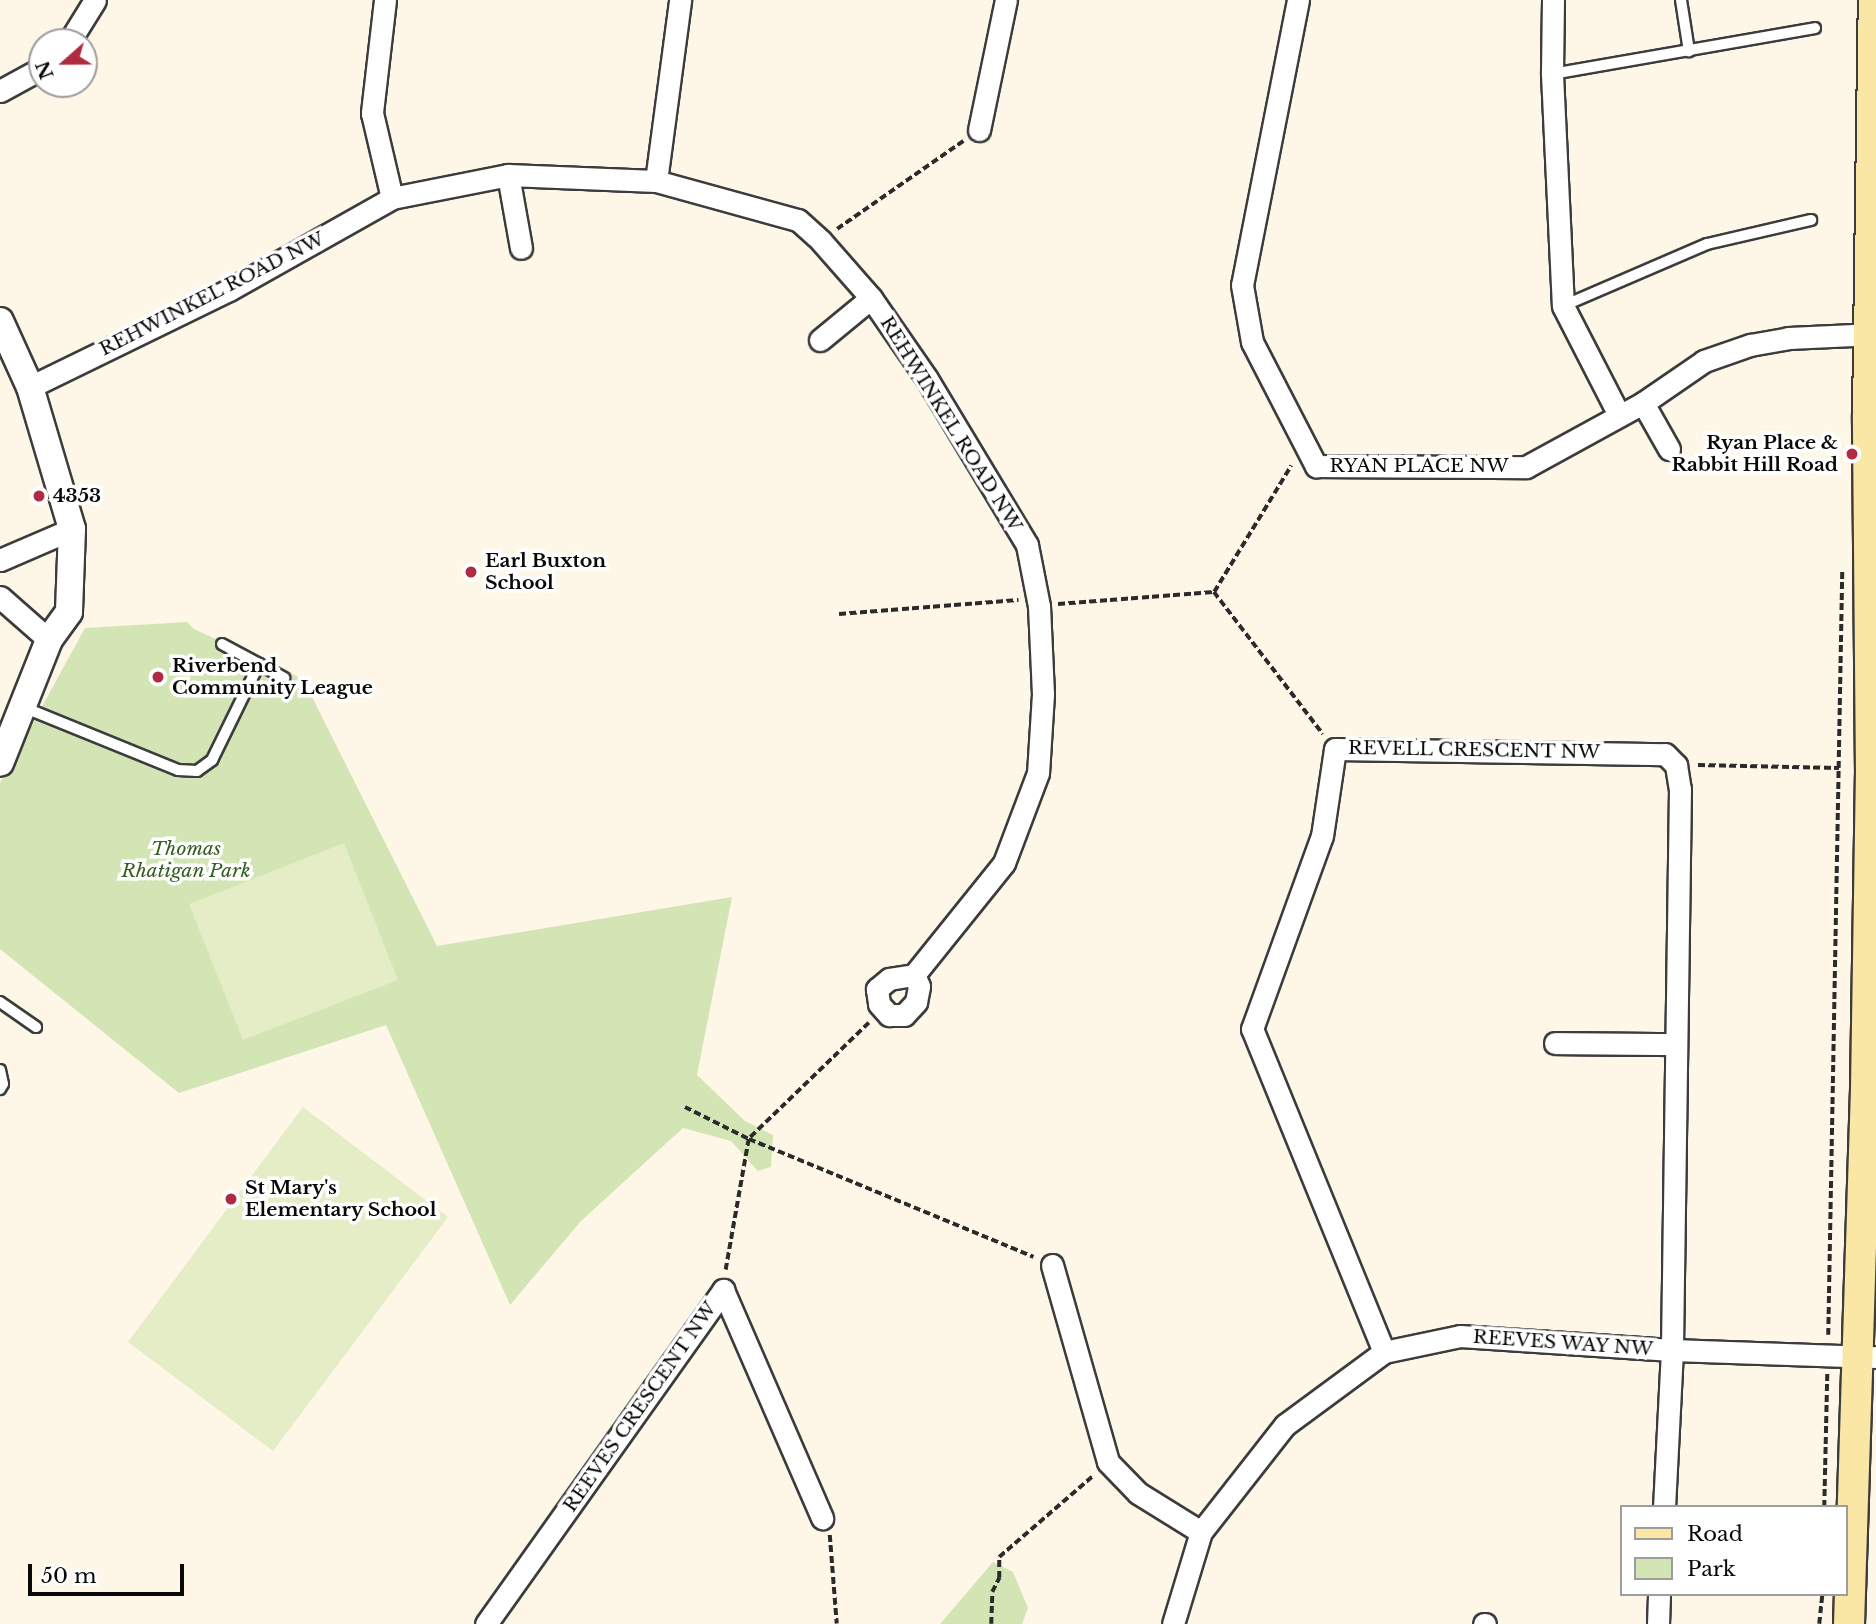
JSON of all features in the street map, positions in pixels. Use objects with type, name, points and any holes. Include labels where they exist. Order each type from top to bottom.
[{"type":"main road","points":[[1849,1624],[1867,1356],[1866,1088],[1873,774],[1874,0]]},
{"type":"street","points":[[78,28],[95,0]]},
{"type":"street","points":[[385,0],[372,113],[392,198]]},
{"type":"street","points":[[656,181],[680,0]]},
{"type":"street","points":[[979,130],[1006,0]]},
{"type":"street","name":"RYAN PLACE NW","points":[[1298,0],[1242,285],[1252,342],[1316,466],[1526,467],[1643,403],[1704,361],[1750,345],[1788,338],[1873,334]]},
{"type":"street","points":[[1553,0],[1552,74],[1563,306],[1619,415]]},
{"type":"street","points":[[0,91],[28,76]]},
{"type":"street","points":[[508,175],[521,248]]},
{"type":"street","name":"REHWINKEL ROAD NW","points":[[30,387],[229,290],[392,198],[508,175],[656,181],[798,220],[821,241],[871,298],[927,379],[1027,545],[1038,602],[1043,694],[1038,773],[1004,863],[914,975],[888,979],[877,989],[878,1004],[883,1009]]},
{"type":"street","name":"REHWINKEL ROAD NW","points":[[820,340],[871,298]]},
{"type":"street","points":[[0,321],[30,387],[72,529],[69,612],[49,640],[0,763]]},
{"type":"street","points":[[1643,403],[1669,449]]},
{"type":"street","points":[[0,559],[72,529]]},
{"type":"street","points":[[0,597],[49,640]]},
{"type":"street","name":"REVELL CRESCENT NW","points":[[1384,1352],[1252,1030],[1322,836],[1335,749],[1656,752],[1665,754],[1676,765]]},
{"type":"street","points":[[1664,1505],[1672,1350],[1680,789],[1676,765]]},
{"type":"street","points":[[1555,1043],[1675,1044]]},
{"type":"street","points":[[1052,1265],[1108,1462],[1138,1493],[1201,1532]]},
{"type":"street","name":"REEVES CRESCENT NW","points":[[723,1290],[822,1518]]},
{"type":"street","name":"REEVES CRESCENT NW","points":[[486,1624],[723,1290]]},
{"type":"street","name":"REEVES WAY NW","points":[[1173,1624],[1201,1532],[1285,1424],[1384,1352],[1460,1336],[1672,1350],[1867,1356]]},
{"type":"street","points":[[1658,1624],[1659,1596]]},
{"type":"lane","points":[[1681,0],[1689,51]]},
{"type":"lane","points":[[1552,74],[1815,28]]},
{"type":"lane","points":[[1563,306],[1707,244],[1811,220]]},
{"type":"lane","points":[[222,644],[284,678]]},
{"type":"lane","points":[[23,707],[178,770],[197,771],[212,760],[258,664]]},
{"type":"lane","points":[[0,1002],[36,1027]]},
{"type":"lane","points":[[0,1070],[3,1084],[0,1089]]},
{"type":"path","points":[[821,241],[979,130]]},
{"type":"path","points":[[1214,592],[1305,444]]},
{"type":"path","points":[[839,614],[1214,592]]},
{"type":"path","points":[[1214,592],[1335,749]]},
{"type":"path","points":[[1824,1505],[1840,750]]},
{"type":"path","points":[[1676,765],[1839,768]]},
{"type":"path","points":[[723,1290],[749,1139],[883,1009]]},
{"type":"path","points":[[685,1107],[749,1139],[1052,1265]]},
{"type":"path","points":[[991,1624],[992,1592],[999,1578],[999,1557],[1108,1462]]},
{"type":"path","points":[[822,1518],[830,1532],[837,1624]]},
{"type":"path","points":[[1819,1624],[1822,1596]]},
{"type":"green space","name":"Thomas Rhatigan Park","points":[[187,622],[194,629],[303,679],[437,946],[732,897],[697,1075],[745,1121],[773,1135],[771,1167],[758,1171],[731,1141],[683,1128],[581,1221],[510,1305],[386,1025],[179,1093],[0,949],[0,783],[85,628]]},
{"type":"green space","points":[[344,843],[398,980],[243,1040],[189,904]]},
{"type":"green space","points":[[303,1107],[448,1217],[273,1451],[128,1342]]},
{"type":"green space","points":[[993,1562],[1013,1572],[1028,1608],[1022,1624],[940,1624]]},
{"type":"place","name":"Ryan Place & Rabbit Hill Road","points":[[1852,454]]},
{"type":"place","name":"4353","points":[[39,496]]},
{"type":"place","name":"Earl Buxton School","points":[[471,572]]},
{"type":"place","name":"Riverbend Community League","points":[[158,677]]},
{"type":"place","name":"St Mary's Elementary School","points":[[231,1199]]}]
